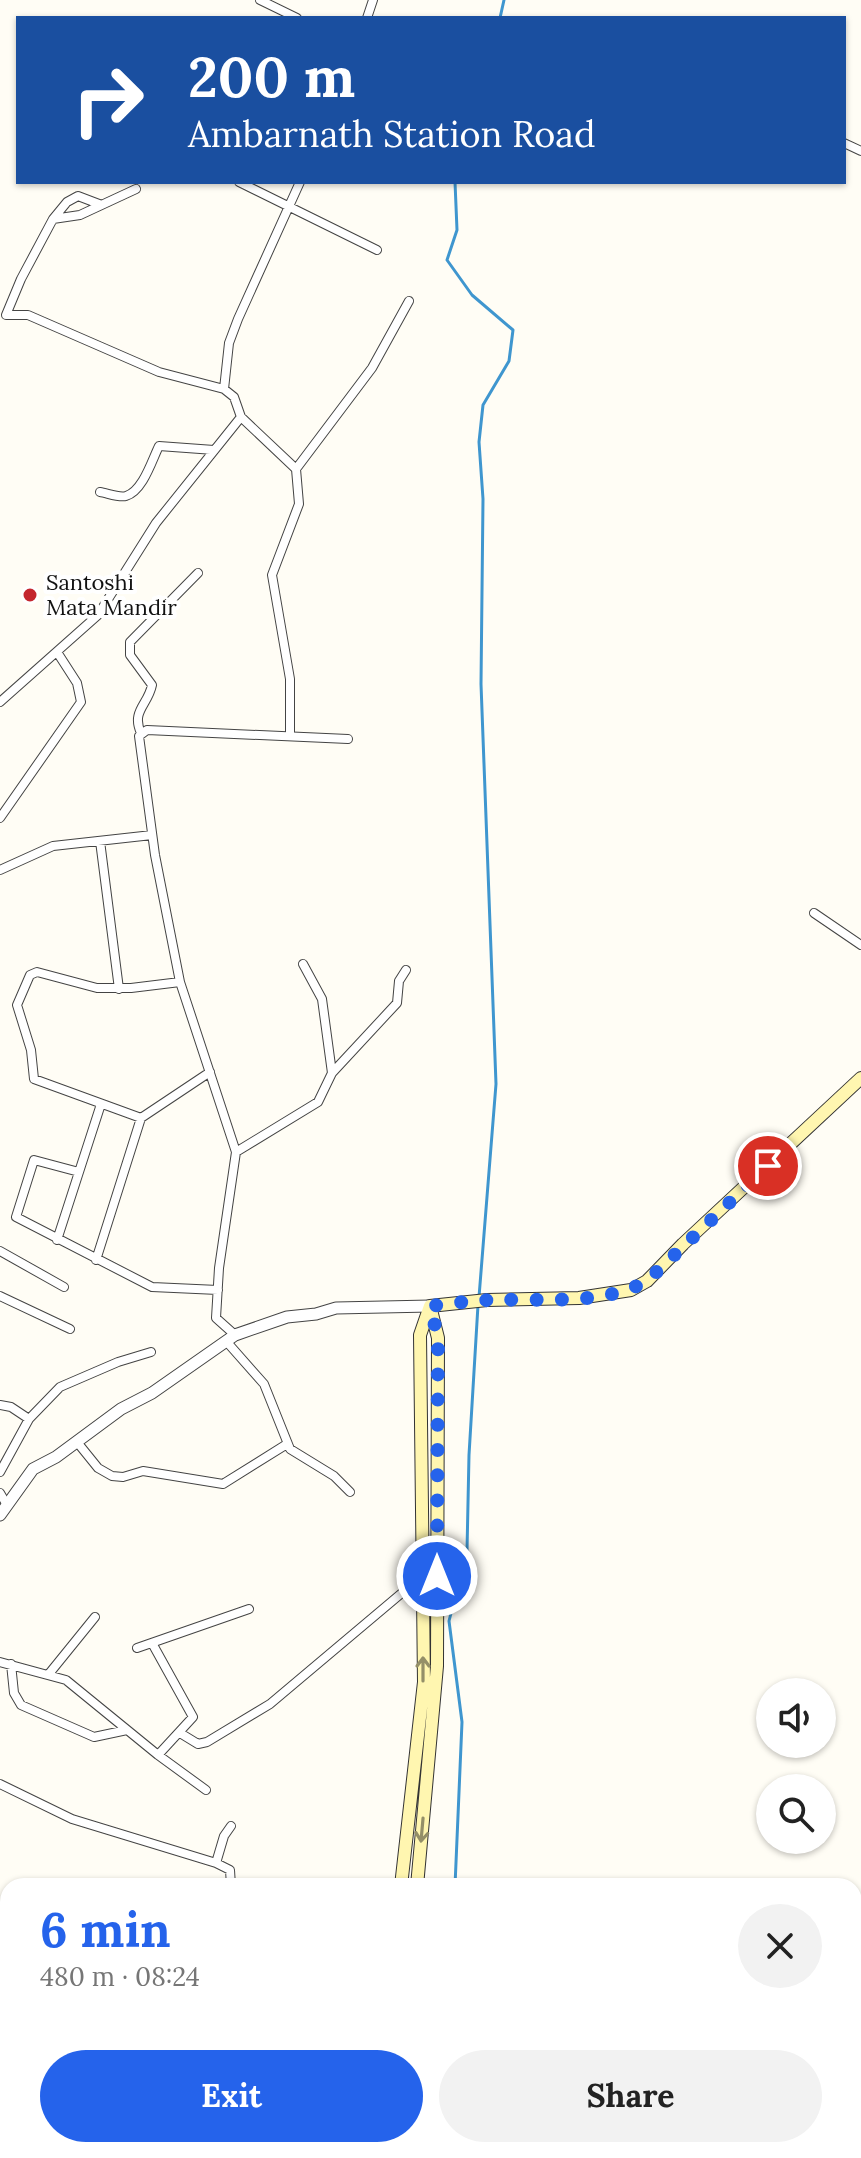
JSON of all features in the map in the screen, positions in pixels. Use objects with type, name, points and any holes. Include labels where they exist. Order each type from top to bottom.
[{"type":"main road","points":[[430,1306],[487,1300],[611,1295],[631,1290],[647,1281],[861,1078]]},
{"type":"main road","points":[[402,1878],[424,1682],[420,1335],[430,1306]]},
{"type":"main road","points":[[418,1878],[437,1666],[438,1338],[430,1306]]},
{"type":"street","points":[[260,0],[293,16]]},
{"type":"street","points":[[243,184],[377,250]]},
{"type":"street","points":[[224,389],[233,331],[299,184]]},
{"type":"street","points":[[53,219],[80,215],[136,189]]},
{"type":"street","points":[[99,204],[78,196],[67,202],[53,219],[3,316],[28,315],[159,372],[224,389],[239,406],[241,417],[296,469],[299,504],[272,575],[290,679],[290,735]]},
{"type":"street","points":[[296,469],[372,368],[409,301]]},
{"type":"street","points":[[0,702],[98,615],[156,523],[241,417]]},
{"type":"street","points":[[100,492],[124,497],[129,495],[143,479],[159,446],[214,450]]},
{"type":"street","points":[[141,733],[137,724],[138,710],[152,685],[130,655],[130,642],[198,573]]},
{"type":"street","points":[[0,818],[81,702],[77,683],[57,652]]},
{"type":"street","points":[[348,739],[147,730],[141,733],[138,741],[180,982],[236,1152],[216,1318],[264,1384],[287,1444],[295,1453],[334,1476],[350,1492]]},
{"type":"street","points":[[0,870],[53,846],[152,835]]},
{"type":"street","points":[[100,841],[119,989]]},
{"type":"street","points":[[814,913],[861,945]]},
{"type":"street","points":[[303,964],[322,999],[332,1073]]},
{"type":"street","points":[[236,1152],[306,1112],[324,1092],[332,1073],[397,1003],[399,981],[406,970]]},
{"type":"street","points":[[141,1118],[34,1079],[31,1050],[17,1005],[26,978],[37,972],[97,988],[119,989],[180,982]]},
{"type":"street","points":[[96,1260],[141,1118],[210,1072]]},
{"type":"street","points":[[57,1240],[101,1104]]},
{"type":"street","points":[[79,1172],[34,1160],[16,1214],[57,1240],[152,1287],[218,1290]]},
{"type":"street","points":[[0,1251],[64,1287]]},
{"type":"street","points":[[0,1296],[70,1329]]},
{"type":"street","points":[[4,1510],[33,1469],[230,1338],[287,1317],[336,1308],[430,1306]]},
{"type":"street","points":[[0,1472],[29,1419],[60,1387],[118,1362],[151,1352]]},
{"type":"street","points":[[0,1405],[11,1407],[29,1419]]},
{"type":"street","points":[[77,1442],[98,1468],[112,1476],[123,1477],[143,1471],[223,1484],[287,1444]]},
{"type":"street","points":[[0,1493],[4,1510]]},
{"type":"street","points":[[180,1733],[198,1744],[207,1742],[270,1704],[423,1576]]},
{"type":"street","points":[[137,1648],[249,1609]]},
{"type":"street","points":[[48,1675],[95,1617]]},
{"type":"street","points":[[152,1643],[192,1713],[192,1721],[158,1755]]},
{"type":"street","points":[[0,1662],[66,1680],[206,1790]]},
{"type":"street","points":[[11,1664],[14,1693],[21,1705],[94,1737],[127,1730]]},
{"type":"street","points":[[0,1784],[72,1819],[216,1863],[230,1870],[230,1878]]},
{"type":"street","points":[[216,1863],[224,1836],[231,1826]]},
{"type":"waterway","points":[[500,16],[504,0]]},
{"type":"waterway","points":[[455,184],[457,230],[447,260],[472,295],[513,330],[509,361],[483,405],[479,442],[483,499],[481,684],[496,1084],[479,1297]]},
{"type":"waterway","points":[[455,1878],[462,1722],[449,1621],[467,1551],[478,1305]]},
{"type":"place","name":"Santoshi Mata Mandir","points":[[30,595]]},
{"type":"route","points":[[437,1576],[438,1338],[430,1306],[487,1300],[579,1298],[631,1290],[647,1281],[768,1166]]}]
